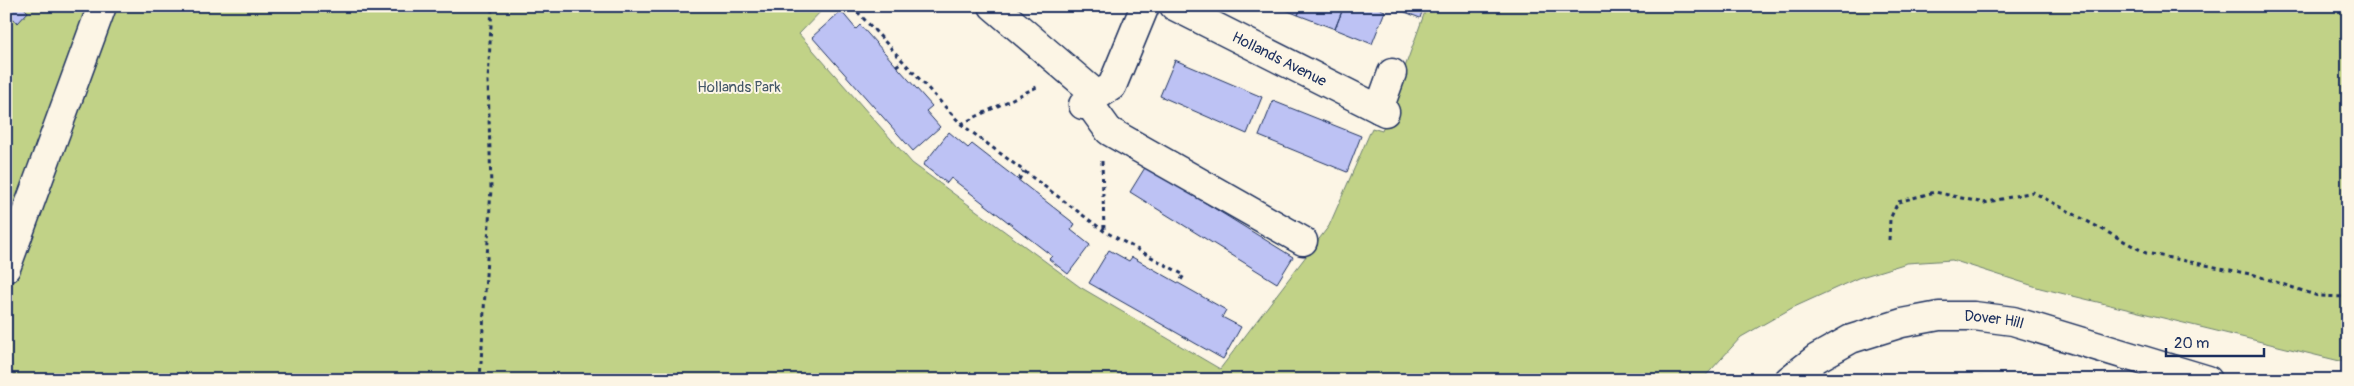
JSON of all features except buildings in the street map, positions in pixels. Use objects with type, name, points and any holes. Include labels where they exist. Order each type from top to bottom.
[{"type":"main road","points":[[6,268],[102,6]]},
{"type":"main road","points":[[993,6],[1087,103],[1109,131],[1303,241]]},
{"type":"main road","points":[[1087,103],[1112,86],[1145,6]]},
{"type":"main road","name":"Hollands Avenue","points":[[1174,6],[1382,110],[1392,73]]},
{"type":"main road","name":"Dover Hill","points":[[1789,380],[1817,358],[1851,340],[1902,323],[1939,316],[1974,316],[2013,321],[2208,380]]},
{"type":"path","points":[[480,380],[491,188],[488,81],[492,6]]},
{"type":"path","points":[[852,6],[961,124],[1104,230],[1184,275],[1179,283]]},
{"type":"path","points":[[896,66],[902,62]]},
{"type":"path","points":[[961,124],[1042,85]]},
{"type":"path","points":[[1102,152],[1104,230]]},
{"type":"path","points":[[1019,180],[1023,171]]},
{"type":"path","points":[[1889,240],[1890,219],[1898,202],[1935,192],[1984,203],[2033,192],[2146,253],[2255,275],[2318,296],[2348,297]]},
{"type":"green space","name":"Hollands Park","points":[[6,6],[826,6],[799,34],[912,163],[1080,287],[1220,369],[1329,226],[1372,128],[1382,131],[1427,6],[2348,6],[2348,363],[2040,288],[1952,260],[1907,263],[1858,278],[1792,308],[1741,337],[1702,380],[6,380]]},
{"type":"green space","points":[[1920,376],[1980,377],[2010,380],[1908,380]]}]
